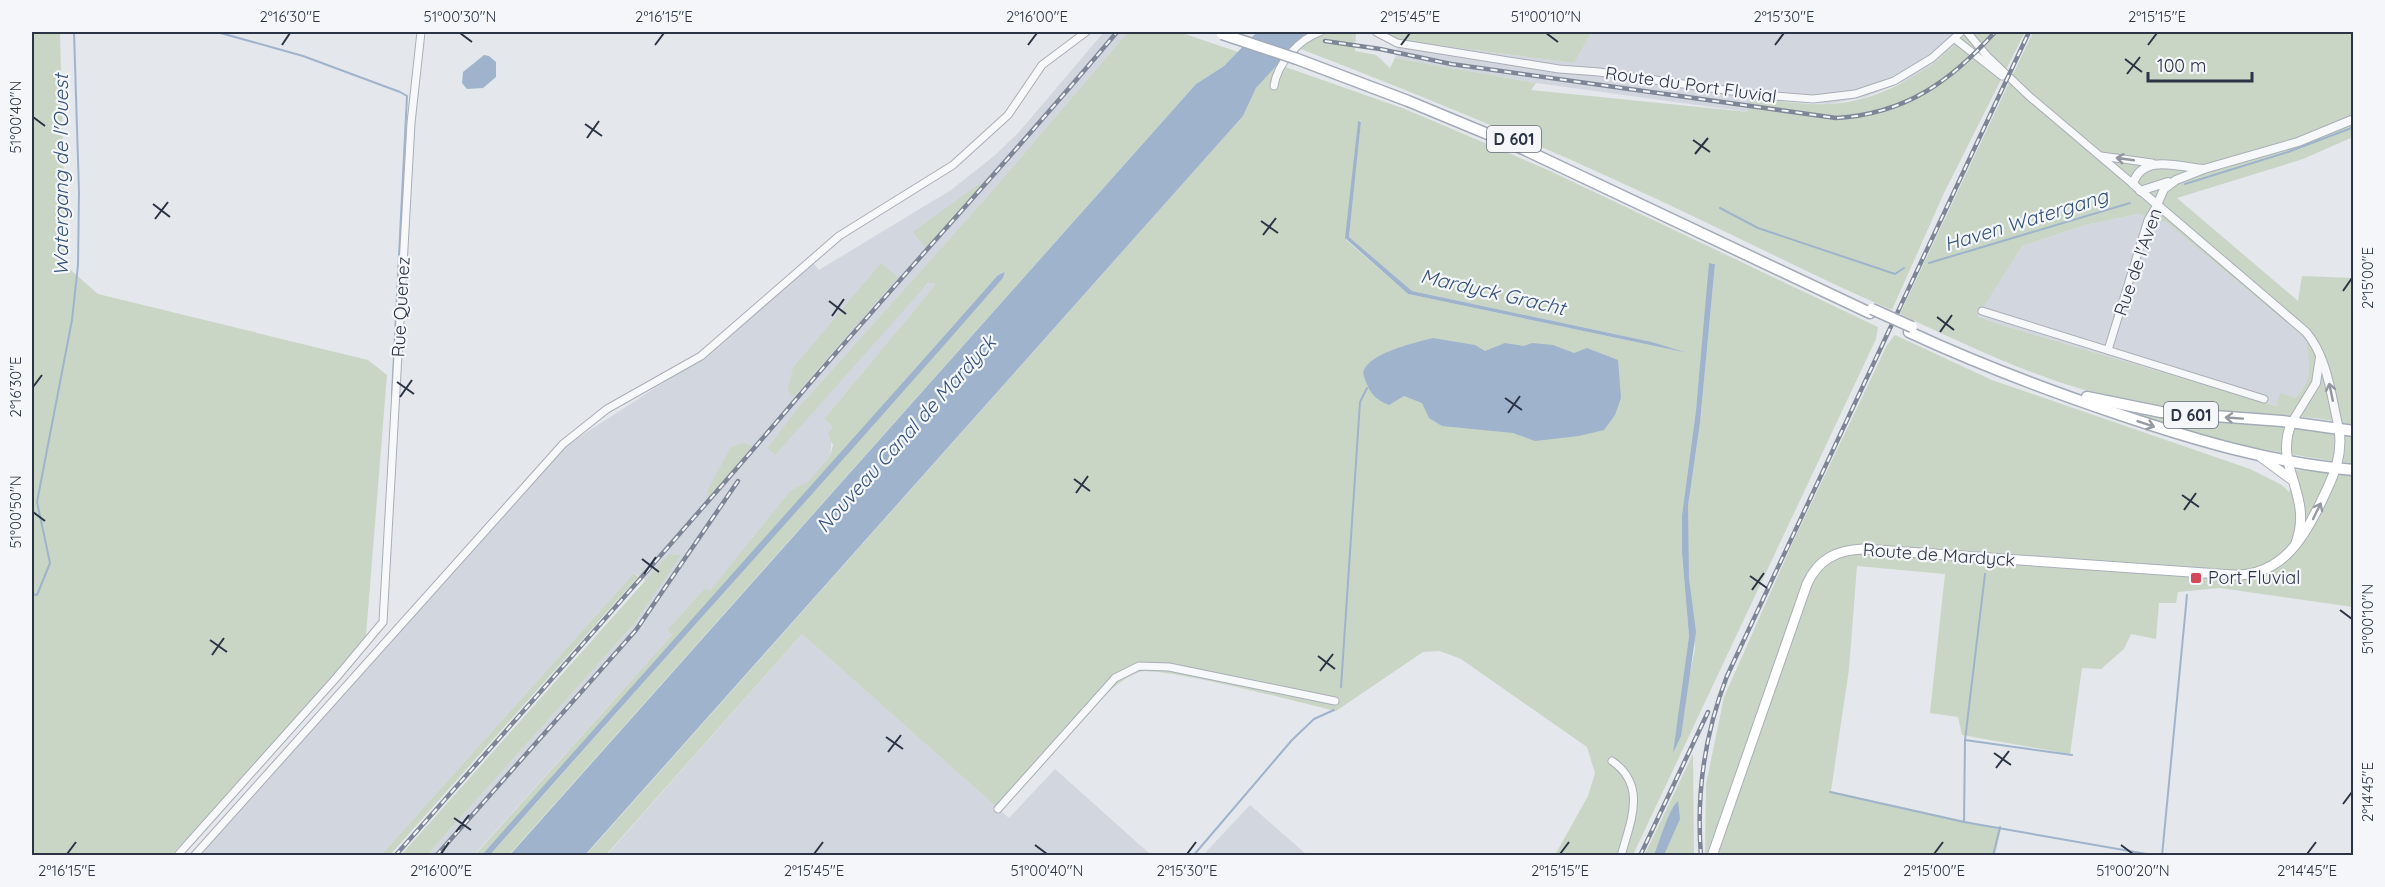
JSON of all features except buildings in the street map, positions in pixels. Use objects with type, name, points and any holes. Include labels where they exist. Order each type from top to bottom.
[{"type":"main road","name":"D 601","points":[[1222,32],[1394,90],[1522,143],[1986,367],[2062,396],[2188,438],[2256,455],[2354,470]]},
{"type":"main road","name":"D 601","points":[[1911,330],[2004,368],[2104,402],[2169,413],[2292,422],[2354,431]]},
{"type":"main road","points":[[2292,422],[2287,439],[2288,461],[2300,498],[2301,519],[2292,550]]},
{"type":"main road","name":"Route de Mardyck","points":[[1712,855],[1808,584],[1819,565],[1832,555],[1849,550],[1869,550],[2239,576],[2270,568],[2292,550],[2305,535],[2337,468],[2341,448],[2338,429]]},
{"type":"main road","points":[[2256,455],[2293,481]]},
{"type":"street","name":"Rue Quenez","points":[[177,855],[380,628],[384,618],[411,123],[421,32]]},
{"type":"street","points":[[194,855],[563,444],[607,410],[701,356],[839,236],[953,165],[1008,115],[1045,62],[1086,32]]},
{"type":"street","points":[[1274,86],[1280,67],[1304,40],[1320,32]]},
{"type":"street","name":"Route du Port Fluvial","points":[[1376,32],[1394,42],[1403,44],[1559,69],[1592,71],[1760,95],[1814,99],[1855,94],[1889,83],[1922,65],[1961,32]]},
{"type":"street","points":[[1967,32],[1987,56],[2029,96]]},
{"type":"street","points":[[1955,39],[2029,96],[2303,329],[2326,370],[2338,429]]},
{"type":"street","name":"Rue de l'Aven","points":[[2204,169],[2152,163],[2141,170],[2136,187],[2176,180],[2204,169],[2298,142],[2354,119]]},
{"type":"street","points":[[2098,155],[2152,163]]},
{"type":"street","name":"Rue de l'Aven","points":[[2108,350],[2148,220],[2164,189],[2176,180]]},
{"type":"street","points":[[1982,311],[2264,399]]},
{"type":"street","points":[[2292,422],[2316,382],[2320,356]]},
{"type":"street","points":[[998,808],[1109,683],[1134,667],[1150,664],[1169,667],[1335,701]]},
{"type":"street","points":[[1612,761],[1626,775],[1634,798],[1633,818],[1621,855]]},
{"type":"shaded area","points":[[1104,32],[1128,32],[993,190],[797,409],[929,283],[936,284],[824,419],[833,427],[830,456],[809,482],[790,491],[710,592],[705,588],[667,630],[672,635],[474,855],[427,855],[634,624],[680,555],[669,554],[646,581],[634,573],[381,855],[200,856],[533,479],[567,445],[720,346],[812,262],[819,270],[951,190],[994,156],[1019,132]]},
{"type":"shaded area","points":[[1592,32],[1968,32],[1950,50],[1913,78],[1865,97],[1828,104],[1750,98],[1748,112],[1536,83],[1395,58],[1398,40],[1574,63]]},
{"type":"shaded area","points":[[2138,214],[2166,222],[2306,339],[2311,365],[2307,384],[2295,398],[2278,406],[1998,324],[1978,315],[2022,246],[2085,225]]},
{"type":"shaded area","points":[[802,634],[1009,818],[1055,769],[1151,855],[606,856]]},
{"type":"shaded area","points":[[1250,805],[1307,855],[1203,855]]},
{"type":"green space","points":[[32,32],[60,32],[66,266],[98,294],[368,360],[387,375],[365,648],[293,729],[171,855],[32,855]]},
{"type":"green space","points":[[1128,32],[1179,32],[1238,52],[1224,66],[1196,84],[509,855],[490,855],[1003,278],[1005,272],[998,275],[522,812],[482,855],[474,856],[672,635],[667,630],[705,588],[710,591],[790,491],[809,481],[830,456],[833,445],[828,434],[833,427],[824,419],[936,284],[928,283],[775,455],[768,448],[797,409],[993,190]]},
{"type":"green space","points":[[1307,32],[1356,32],[1355,51],[1376,55],[1390,68],[1395,58],[1536,83],[1531,90],[1748,112],[1749,98],[1828,104],[1868,97],[1905,82],[1922,71],[1939,59],[1968,32],[2025,32],[1944,193],[1892,310],[1551,151],[1293,46]]},
{"type":"green space","points":[[1382,32],[1592,32],[1574,63],[1398,40]]},
{"type":"green space","points":[[2033,32],[2353,33],[2353,137],[2303,159],[2177,198],[2298,301],[2302,276],[2353,278],[2353,425],[2297,416],[2154,405],[2097,393],[2011,364],[1900,314]],"holes":[[[2138,214],[2166,222],[2306,339],[2308,378],[2295,398],[2280,393],[2277,406],[1998,324],[1978,316],[2022,246],[2085,225]]]},
{"type":"green space","points":[[1277,64],[1405,109],[1548,170],[1878,327],[1876,339],[1633,855],[1555,855],[1588,796],[1595,773],[1587,747],[1461,659],[1440,651],[1423,652],[1336,711],[1202,679],[1152,671],[1139,672],[1122,681],[1104,695],[1085,714],[1001,811],[802,634],[606,855],[585,856],[1243,116],[1256,88]],"holes":[[[1361,121],[1349,237],[1412,291],[1652,342],[1688,353],[1408,294],[1346,240],[1358,122]],[[1710,263],[1715,264],[1700,423],[1688,506],[1687,553],[1695,649],[1674,751],[1689,636],[1682,553],[1682,515],[1696,410]]]},
{"type":"green space","points":[[979,184],[982,186],[926,248],[913,232]]},
{"type":"green space","points":[[881,263],[898,277],[795,395],[791,396],[788,388],[793,368]]},
{"type":"green space","points":[[1895,335],[1992,380],[2250,469],[2282,485],[2289,492],[2296,470],[2353,474],[2353,607],[2220,588],[2178,592],[2176,603],[2159,603],[2156,639],[2131,634],[2124,649],[2101,669],[2082,668],[2070,754],[1962,735],[1958,717],[1930,713],[1945,574],[1857,566],[1849,669],[1831,791],[2001,829],[1995,855],[1705,856],[1706,784],[1724,697],[1793,542],[1887,345]]},
{"type":"green space","points":[[2141,413],[2177,419],[2260,424],[2353,437],[2353,465],[2194,437],[2140,416]]},
{"type":"green space","points":[[743,443],[752,446],[707,500],[708,489],[731,447]]},
{"type":"green space","points":[[669,554],[681,555],[634,624],[427,855],[401,855]]},
{"type":"green space","points":[[634,573],[638,577],[390,855],[381,855]]},
{"type":"green space","points":[[1693,754],[1694,855],[1644,856]]},
{"type":"water","name":"Nouveau Canal de Mardyck","points":[[1257,32],[1307,32],[1256,88],[1243,116],[585,855],[509,856],[1196,84],[1224,66]]},
{"type":"water","points":[[484,55],[496,62],[496,77],[483,88],[467,89],[462,83],[463,72]]},
{"type":"water","points":[[1358,121],[1361,122],[1349,237],[1412,291],[1652,342],[1688,353],[1408,294],[1345,238]]},
{"type":"water","points":[[1709,263],[1715,264],[1700,423],[1688,506],[1689,578],[1696,632],[1681,736],[1673,753],[1689,636],[1682,553],[1682,515],[1696,410]]},
{"type":"water","points":[[1005,272],[1003,278],[939,351],[490,855],[482,855],[998,275]]},
{"type":"water","points":[[1433,338],[1475,345],[1485,351],[1505,343],[1524,346],[1532,343],[1553,345],[1574,353],[1587,348],[1618,360],[1621,398],[1615,415],[1604,430],[1579,436],[1535,441],[1513,433],[1442,426],[1429,418],[1422,403],[1404,396],[1389,405],[1375,397],[1363,373],[1366,366],[1382,354]]},
{"type":"water","points":[[1678,801],[1680,819],[1664,855],[1654,855],[1668,818]]},
{"type":"waterway","name":"Watergang de l'Ouest","points":[[32,594],[37,595],[50,563],[37,502],[72,320],[78,265],[79,192],[74,32]]},
{"type":"waterway","points":[[217,32],[303,56],[407,96],[392,395]]},
{"type":"waterway","name":"Haven Watergang","points":[[2185,184],[2288,152],[2354,127]]},
{"type":"waterway","name":"Haven Watergang","points":[[1929,263],[2130,203]]},
{"type":"waterway","name":"Haven Watergang","points":[[1720,208],[1758,228],[1895,274],[1904,268]]},
{"type":"waterway","points":[[1341,687],[1360,402],[1367,388]]},
{"type":"waterway","points":[[1964,822],[1965,740],[1985,574]]},
{"type":"waterway","points":[[2162,856],[2187,595]]},
{"type":"waterway","points":[[1193,856],[1292,740],[1314,719],[1334,710]]},
{"type":"waterway","points":[[1965,740],[2072,755]]},
{"type":"waterway","points":[[1830,792],[1964,822],[2158,856]]},
{"type":"waterway","points":[[1993,856],[2000,827]]},
{"type":"railway","points":[[395,856],[648,570],[1117,32]]},
{"type":"railway","points":[[1325,41],[1380,49],[1451,64],[1836,118],[1884,110],[1924,92],[1961,66],[1995,32]]},
{"type":"railway","points":[[1701,856],[1700,810],[1704,764],[1713,719],[1727,676],[2029,32]]},
{"type":"railway","points":[[436,856],[636,630],[738,481]]},
{"type":"railway","points":[[1640,856],[1708,712]]},
{"type":"place","name":"Port Fluvial","points":[[2196,578]]},
{"type":"water label","name":"Mardyck Gracht","points":[[1493,292]]}]
